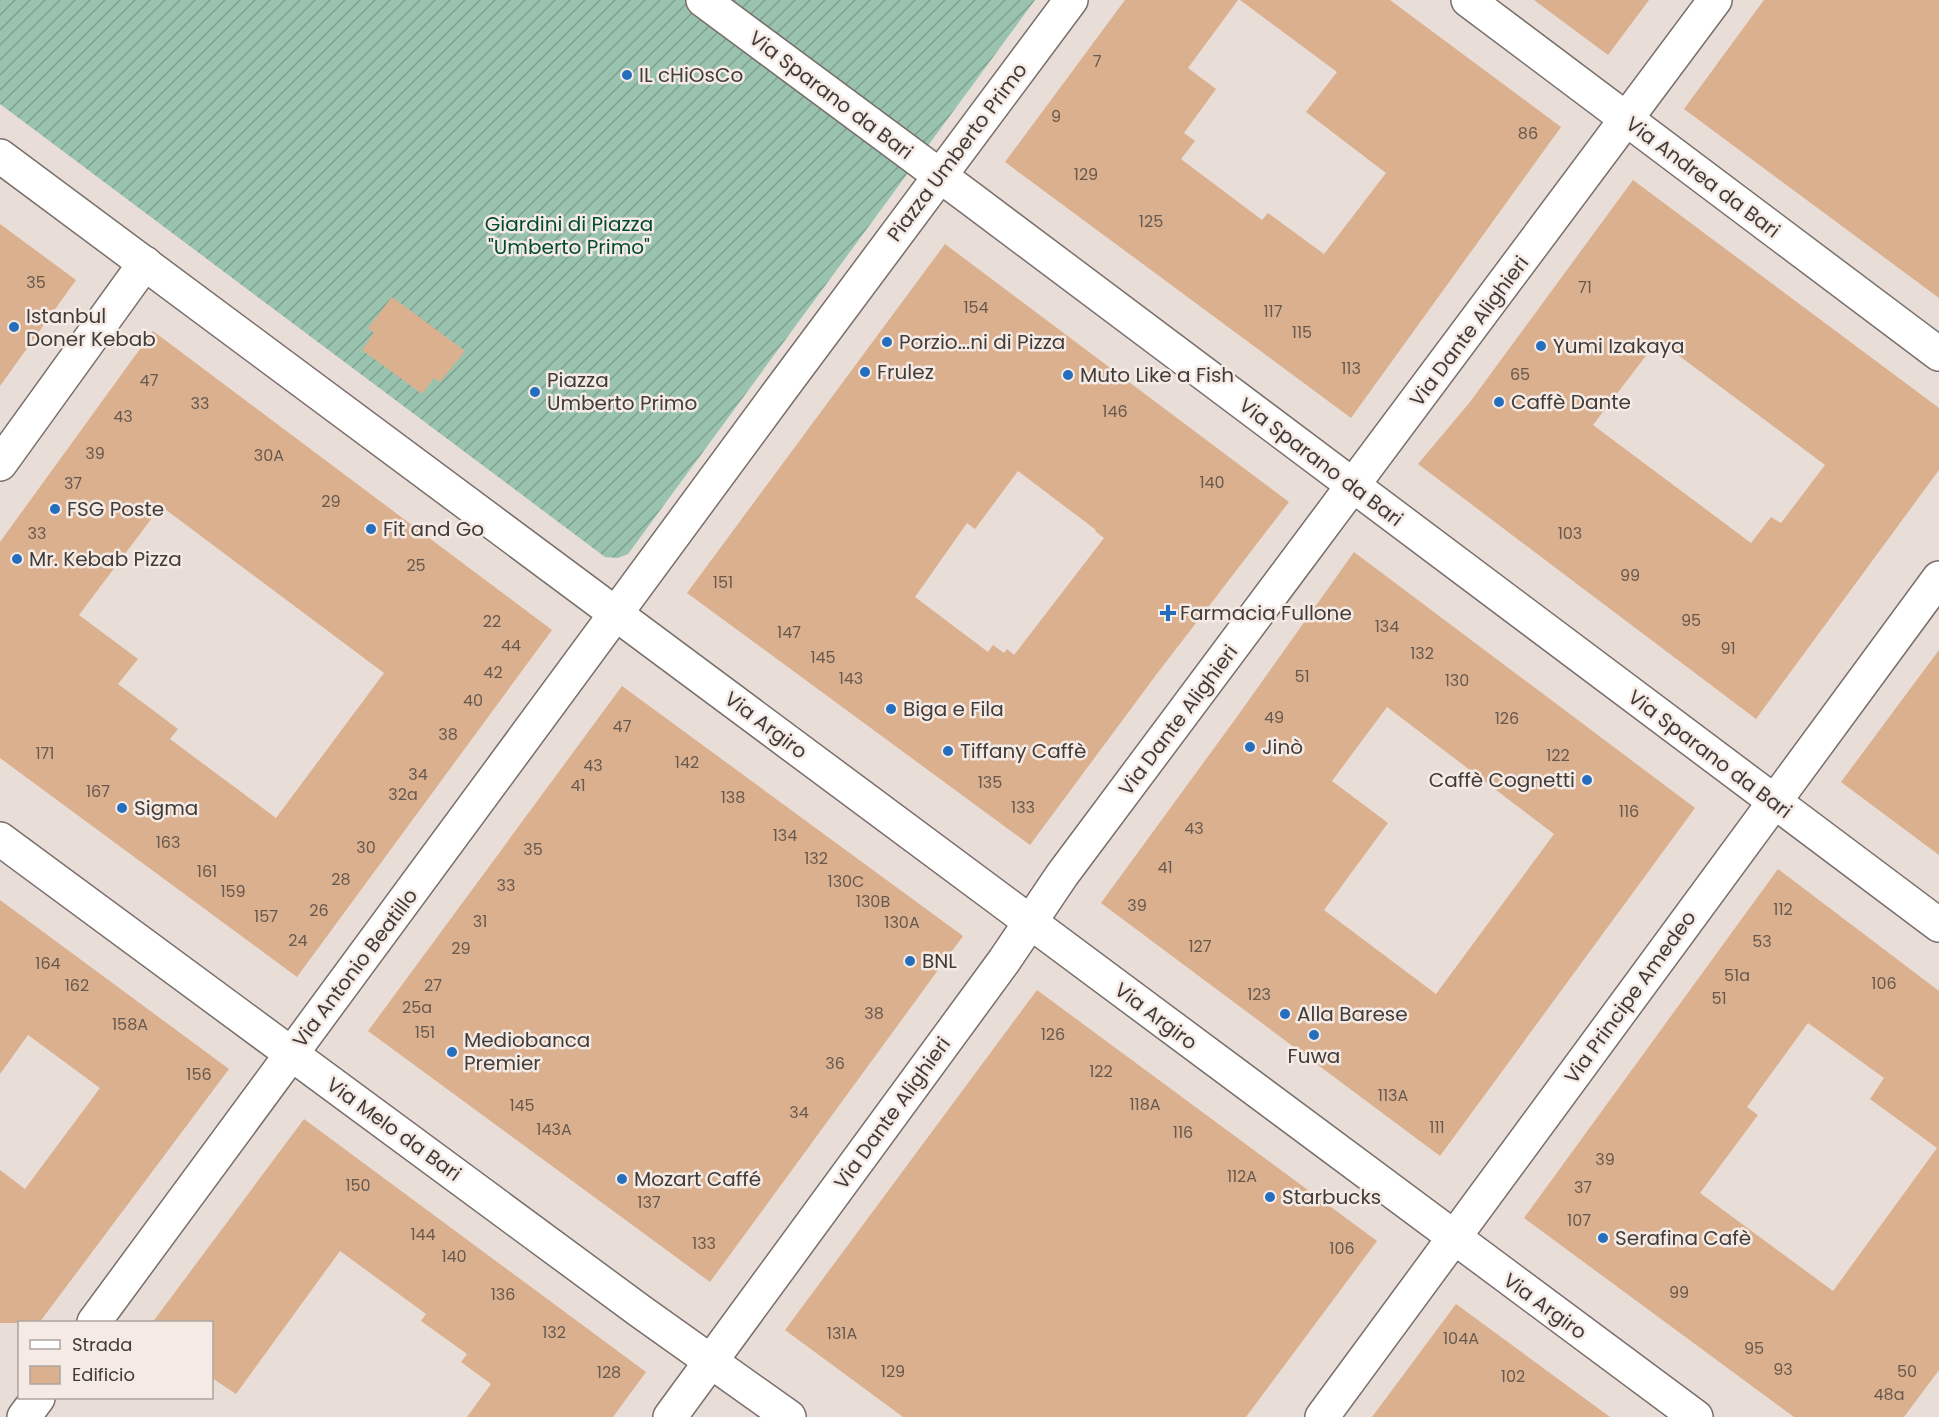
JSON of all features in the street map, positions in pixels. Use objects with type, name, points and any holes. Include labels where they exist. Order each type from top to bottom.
[{"type":"street","name":"Via Sparano da Bari","points":[[703,0],[1939,925]]},
{"type":"street","name":"Piazza Umberto Primo","points":[[616,614],[1071,0]]},
{"type":"street","name":"Via Andrea da Bari","points":[[1468,0],[1939,354]]},
{"type":"street","name":"Via Dante Alighieri","points":[[670,1417],[1004,961],[1062,874],[1715,0]]},
{"type":"street","points":[[0,156],[616,614]]},
{"type":"street","points":[[0,464],[145,263]]},
{"type":"street","name":"Via Principe Amedeo","points":[[1322,1417],[1939,578]]},
{"type":"street","name":"Via Argiro","points":[[616,614],[1696,1417]]},
{"type":"street","name":"Via Antonio Beatillo","points":[[95,1321],[616,614]]},
{"type":"street","name":"Via Melo da Bari","points":[[0,839],[789,1417]]},
{"type":"street","points":[[24,1417],[37,1399]]},
{"type":"green space","name":"Giardini di Piazza \"Umberto Primo\"","points":[[0,0],[1035,0],[628,554],[618,558],[605,557],[0,104]]},
{"type":"building","points":[[1125,0],[1238,0],[1188,68],[1216,89],[1184,133],[1195,141],[1181,159],[1262,220],[1268,213],[1324,254],[1386,173],[1306,112],[1337,72],[1240,0],[1390,0],[1561,127],[1351,418],[1005,162]]},
{"type":"building","points":[[1534,0],[1649,0],[1608,55]]},
{"type":"building","points":[[1764,0],[1939,0],[1939,298],[1684,109]]},
{"type":"building","points":[[1633,180],[1939,408],[1939,470],[1756,719],[1418,464],[1470,402]],"holes":[[[1658,340],[1825,465],[1781,523],[1771,517],[1751,543],[1593,425]]]},
{"type":"building","points":[[0,224],[76,280],[0,386]]},
{"type":"building","points":[[945,244],[1289,502],[1156,675],[1030,845],[687,593]],"holes":[[[1018,471],[1104,538],[1014,655],[1007,649],[1004,653],[993,645],[988,652],[915,597],[967,523],[975,529]]]},
{"type":"building","points":[[392,297],[465,351],[440,382],[434,378],[422,394],[362,350],[374,333],[368,328]]},
{"type":"building","points":[[153,331],[552,630],[297,977],[0,758],[0,542]],"holes":[[[161,506],[384,673],[276,818],[170,739],[178,729],[118,684],[138,659],[79,615]]]},
{"type":"building","points":[[1354,552],[1695,808],[1440,1156],[1101,903]],"holes":[[[1387,707],[1554,834],[1436,994],[1324,910],[1388,823],[1332,781]]]},
{"type":"building","points":[[1939,650],[1939,855],[1841,782]]},
{"type":"building","points":[[622,686],[963,936],[710,1282],[368,1031]]},
{"type":"building","points":[[1778,869],[1939,991],[1939,1370],[1904,1417],[1794,1417],[1524,1218]],"holes":[[[1808,1023],[1884,1078],[1870,1099],[1937,1148],[1833,1291],[1700,1193],[1758,1115],[1747,1107]]]},
{"type":"building","points":[[0,900],[229,1069],[40,1321],[0,1323],[0,1170],[25,1189],[100,1088],[28,1035],[0,1074]]},
{"type":"building","points":[[1037,990],[1377,1241],[1246,1417],[903,1417],[785,1330]]},
{"type":"building","points":[[304,1119],[646,1372],[613,1417],[467,1417],[491,1384],[461,1362],[467,1354],[421,1321],[426,1314],[340,1251],[236,1394],[213,1379],[213,1321],[153,1321]]},
{"type":"building","points":[[1456,1304],[1610,1417],[1372,1417]]},
{"type":"place","name":"IL cHiOsCo","points":[[627,75]]},
{"type":"place","name":"Istanbul Doner Kebab","points":[[14,327]]},
{"type":"place","name":"Porzio...ni di Pizza","points":[[887,342]]},
{"type":"place","name":"Yumi Izakaya","points":[[1541,346]]},
{"type":"place","name":"Frulez","points":[[865,372]]},
{"type":"place","name":"Muto Like a Fish","points":[[1068,375]]},
{"type":"place","name":"Piazza Umberto Primo","points":[[535,392]]},
{"type":"place","name":"Caffè Dante","points":[[1499,402]]},
{"type":"place","name":"FSG Poste","points":[[55,509]]},
{"type":"place","name":"Fit and Go","points":[[371,529]]},
{"type":"place","name":"Mr. Kebab Pizza","points":[[17,559]]},
{"type":"place","name":"Farmacia Fullone","points":[[1168,613]]},
{"type":"place","name":"Biga e Fila","points":[[891,709]]},
{"type":"place","name":"Jinò","points":[[1250,747]]},
{"type":"place","name":"Tiffany Caffè","points":[[948,751]]},
{"type":"place","name":"Caffè Cognetti","points":[[1587,780]]},
{"type":"place","name":"Sigma","points":[[122,808]]},
{"type":"place","name":"BNL","points":[[910,961]]},
{"type":"place","name":"Alla Barese","points":[[1285,1014]]},
{"type":"place","name":"Fuwa","points":[[1314,1035]]},
{"type":"place","name":"Mediobanca Premier","points":[[452,1052]]},
{"type":"place","name":"Mozart Caffé","points":[[622,1179]]},
{"type":"place","name":"Starbucks","points":[[1270,1197]]},
{"type":"place","name":"Serafina Cafè","points":[[1603,1238]]}]
